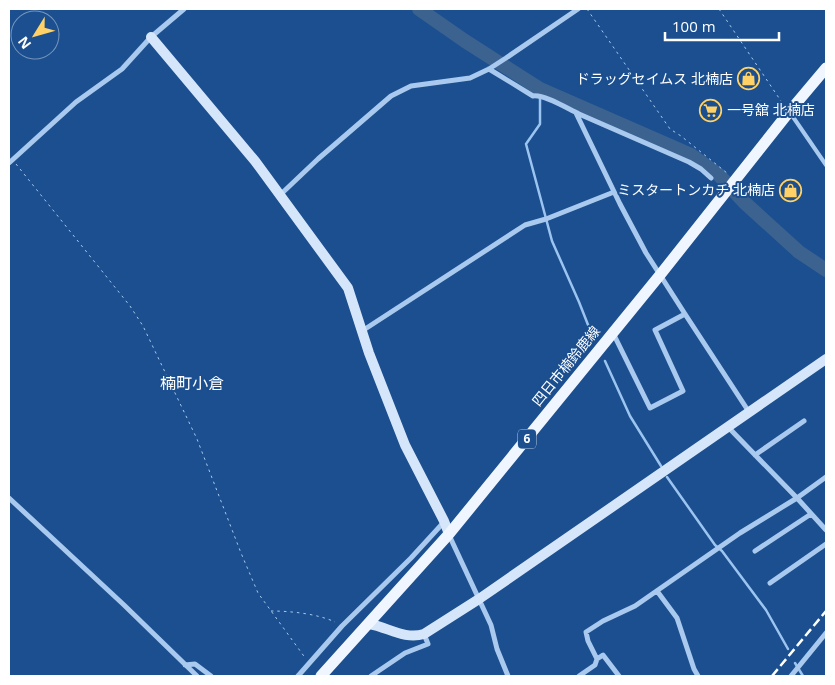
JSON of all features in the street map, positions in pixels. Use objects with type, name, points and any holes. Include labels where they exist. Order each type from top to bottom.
[{"type":"main road","name":"四日市楠鈴鹿線","points":[[321,676],[449,534],[826,68]]},
{"type":"street","points":[[10,162],[76,102],[122,69],[152,37],[184,9]]},
{"type":"street","points":[[280,195],[318,159],[391,96],[411,86],[470,78],[491,68],[578,9]]},
{"type":"street","points":[[152,37],[232,133],[348,288],[369,352],[405,445],[444,521],[491,625],[497,649],[508,676]]},
{"type":"street","points":[[491,68],[533,96],[540,96],[689,162],[711,178]]},
{"type":"street","points":[[576,112],[614,192],[646,253],[750,412]]},
{"type":"street","points":[[362,331],[525,225],[614,192]]},
{"type":"street","points":[[613,332],[650,408],[683,391],[654,330],[685,314]]},
{"type":"street","points":[[369,624],[378,625],[410,636],[424,634],[479,599],[826,359]]},
{"type":"street","points":[[755,455],[804,421]]},
{"type":"street","points":[[728,427],[826,530]]},
{"type":"street","points":[[597,659],[588,641],[586,632],[635,606],[740,533],[797,498],[826,477]]},
{"type":"street","points":[[9,498],[197,676]]},
{"type":"street","points":[[756,551],[811,514]]},
{"type":"street","points":[[298,676],[342,626],[411,558],[444,521]]},
{"type":"street","points":[[770,583],[826,544]]},
{"type":"street","points":[[657,591],[677,618],[698,676]]},
{"type":"street","points":[[791,676],[826,633]]},
{"type":"street","points":[[371,676],[396,658],[428,644],[424,634]]},
{"type":"street","points":[[579,676],[595,665],[597,659],[603,655],[619,676]]},
{"type":"street","points":[[186,665],[195,664],[212,676]]},
{"type":"lane","points":[[789,112],[826,165]]},
{"type":"path","points":[[587,9],[670,128],[735,180]]},
{"type":"path","points":[[719,9],[789,112]]},
{"type":"path","points":[[10,162],[33,185],[124,299],[143,326],[197,439],[258,593],[309,664]]},
{"type":"path","points":[[270,611],[311,615],[329,619],[342,626]]},
{"type":"waterway","points":[[419,9],[540,89],[691,155],[719,175],[744,202],[799,252],[826,270]]},
{"type":"waterway","points":[[540,89],[540,124],[526,144],[552,241],[594,340]]},
{"type":"waterway","points":[[605,361],[630,416],[661,466]]},
{"type":"waterway","points":[[667,477],[715,545],[722,551],[766,610],[788,649]]},
{"type":"waterway","points":[[795,663],[803,676]]},
{"type":"railway","points":[[772,676],[826,611]]},
{"type":"place","name":"ドラッグセイムス 北楠店","points":[[749,79]]},
{"type":"place","name":"一号舘 北楠店","points":[[711,110]]},
{"type":"place","name":"ミスタートンカチ 北楠店","points":[[791,190]]},
{"type":"district","name":"楠町小倉","points":[[192,383]]}]
